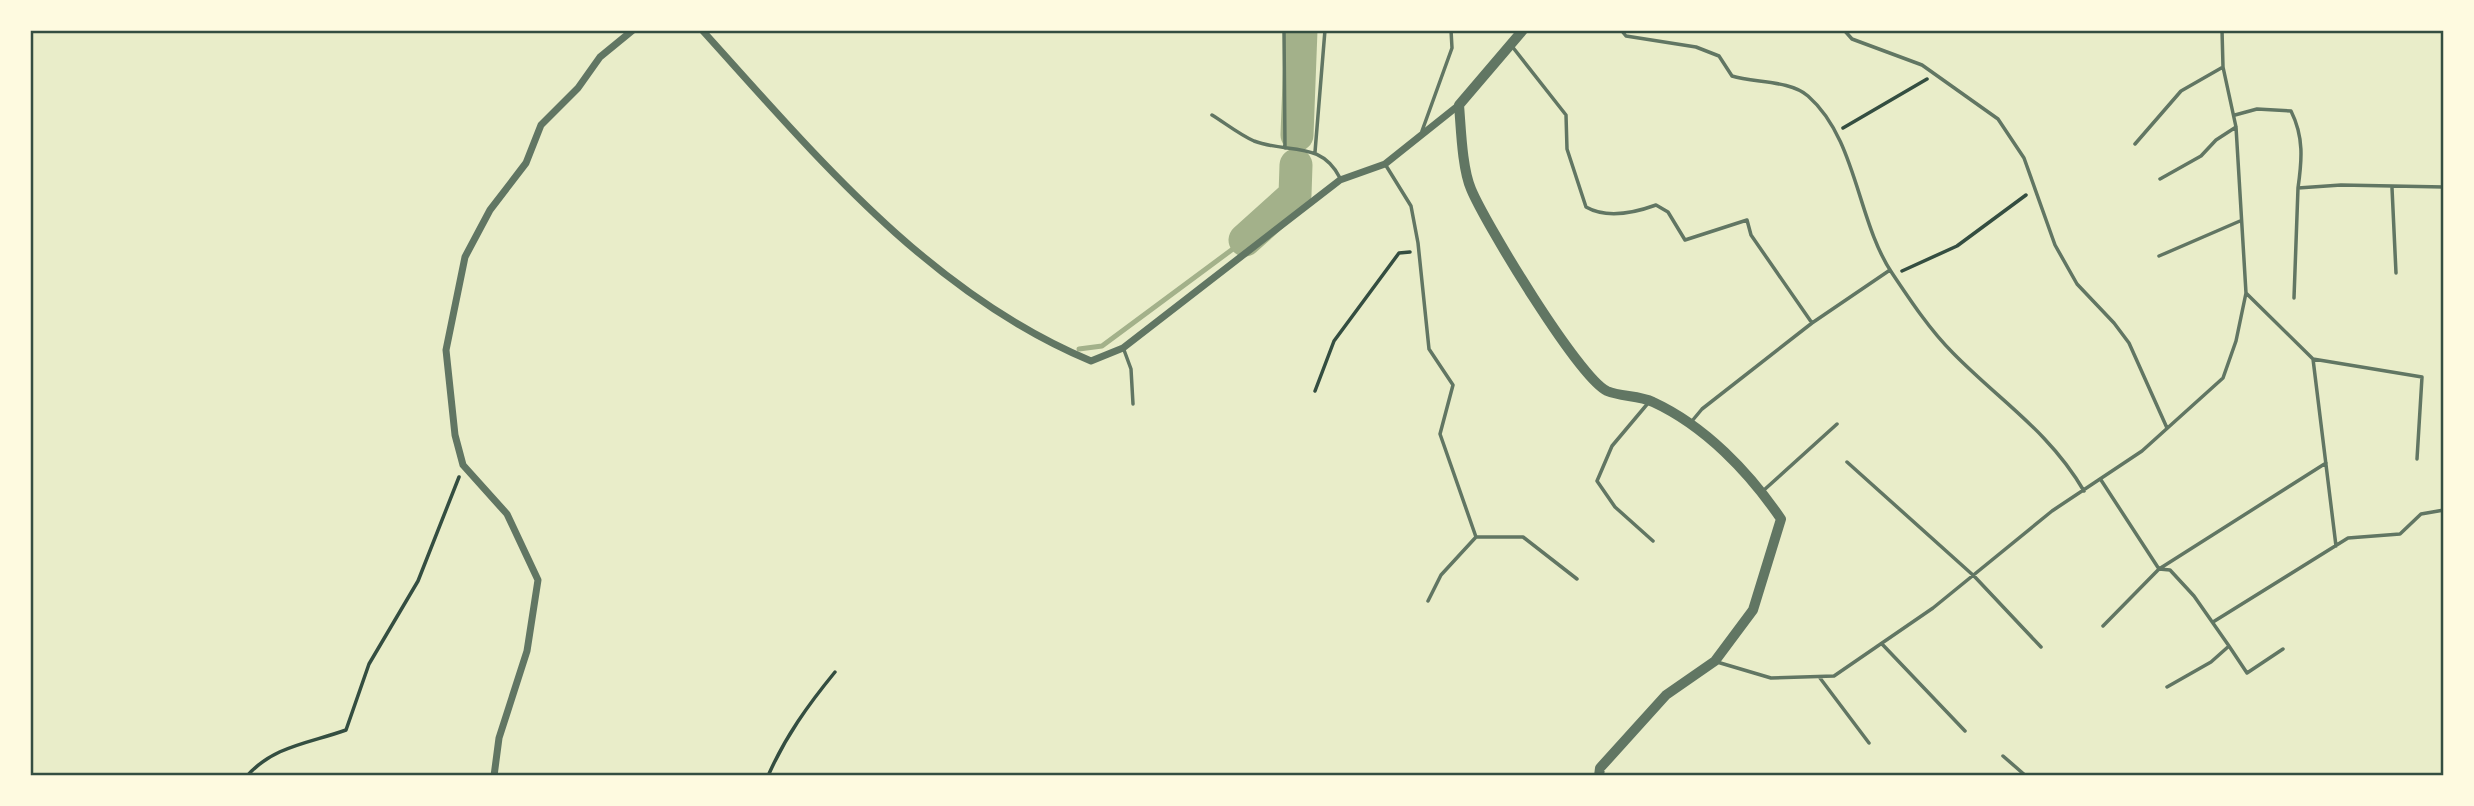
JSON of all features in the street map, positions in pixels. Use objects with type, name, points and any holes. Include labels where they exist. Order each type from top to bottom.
[{"type":"street","points":[[494,776],[499,738],[527,651],[538,580],[507,514],[463,465],[455,435],[446,350],[466,257],[490,210],[526,163],[541,125],[578,88],[600,57],[633,30]]},
{"type":"street","points":[[702,30],[854,197],[920,255],[1047,342],[1091,361],[1123,348],[1340,180],[1385,164],[1459,105],[1523,30]]},
{"type":"street","points":[[1459,105],[1470,187],[1505,253],[1586,374],[1606,391],[1650,400],[1692,422],[1762,491],[1781,519],[1753,610],[1715,662],[1666,695],[1600,768],[1599,776]]},
{"type":"lane","points":[[1284,30],[1285,148]]},
{"type":"lane","points":[[1315,152],[1325,30]]},
{"type":"lane","points":[[1420,136],[1452,48],[1451,30]]},
{"type":"lane","points":[[1621,30],[1626,36],[1696,47],[1719,56],[1731,76],[1752,83],[1785,86],[1807,95],[1835,132],[1871,230],[1890,270],[1953,353],[2015,406],[2068,464],[2084,491]]},
{"type":"lane","points":[[1844,30],[1852,40],[1922,65],[1997,119],[2024,158],[2055,245],[2071,274],[2129,343],[2167,428]]},
{"type":"lane","points":[[1715,662],[1771,678],[1834,677],[1974,576],[2052,511],[2101,480],[2167,428],[2223,377],[2236,341],[2246,293],[2235,115],[2223,67],[2222,30]]},
{"type":"lane","points":[[1510,44],[1566,115],[1567,149],[1586,207],[1597,214],[1635,213],[1656,205],[1668,212],[1685,240],[1747,220],[1751,234],[1812,323]]},
{"type":"lane","points":[[2134,144],[2181,91],[2223,67]]},
{"type":"lane","points":[[2235,115],[2257,109],[2291,111],[2299,127],[2302,152],[2294,298]]},
{"type":"lane","points":[[1212,115],[1254,141],[1315,152],[1333,164],[1340,180]]},
{"type":"lane","points":[[2160,179],[2201,156],[2216,141],[2236,128]]},
{"type":"lane","points":[[1385,164],[1411,206],[1419,251],[1429,349],[1453,385],[1440,433],[1476,537]]},
{"type":"lane","points":[[2298,188],[2341,185],[2444,187]]},
{"type":"lane","points":[[2392,188],[2396,273]]},
{"type":"lane","points":[[2159,256],[2241,220]]},
{"type":"lane","points":[[1692,422],[1702,410],[1812,323],[1890,270]]},
{"type":"lane","points":[[2246,293],[2313,359],[2333,365],[2391,370],[2422,377],[2417,459]]},
{"type":"lane","points":[[1123,348],[1131,369],[1133,404]]},
{"type":"lane","points":[[2313,359],[2336,546]]},
{"type":"lane","points":[[1650,400],[1612,446],[1597,481],[1615,507],[1653,541]]},
{"type":"lane","points":[[1762,491],[1837,424]]},
{"type":"lane","points":[[1847,462],[1974,576],[2041,647]]},
{"type":"lane","points":[[2103,626],[2159,569],[2326,463]]},
{"type":"lane","points":[[2101,480],[2159,569]]},
{"type":"lane","points":[[2213,622],[2348,538],[2400,534],[2421,514],[2444,510]]},
{"type":"lane","points":[[1428,601],[1441,575],[1476,537],[1522,537],[1577,579]]},
{"type":"lane","points":[[2159,569],[2171,570],[2213,622],[2247,673],[2283,649]]},
{"type":"lane","points":[[1882,644],[1965,731]]},
{"type":"lane","points":[[2167,687],[2211,662],[2229,646]]},
{"type":"lane","points":[[1820,678],[1869,743]]},
{"type":"lane","points":[[2003,756],[2026,776]]},
{"type":"path","points":[[1835,132],[1934,75]]},
{"type":"path","points":[[1894,275],[1958,246],[2035,188]]},
{"type":"path","points":[[1315,391],[1335,341],[1399,253],[1419,251]]},
{"type":"path","points":[[247,776],[256,766],[285,746],[298,747],[346,730],[369,664],[418,581],[463,465]]},
{"type":"path","points":[[768,776],[778,752],[804,710],[835,672]]},
{"type":"waterway","points":[[1297,135],[1301,30]]},
{"type":"waterway","points":[[1245,240],[1295,195],[1296,165]]},
{"type":"waterway","points":[[1079,349],[1102,346],[1245,240]]}]
